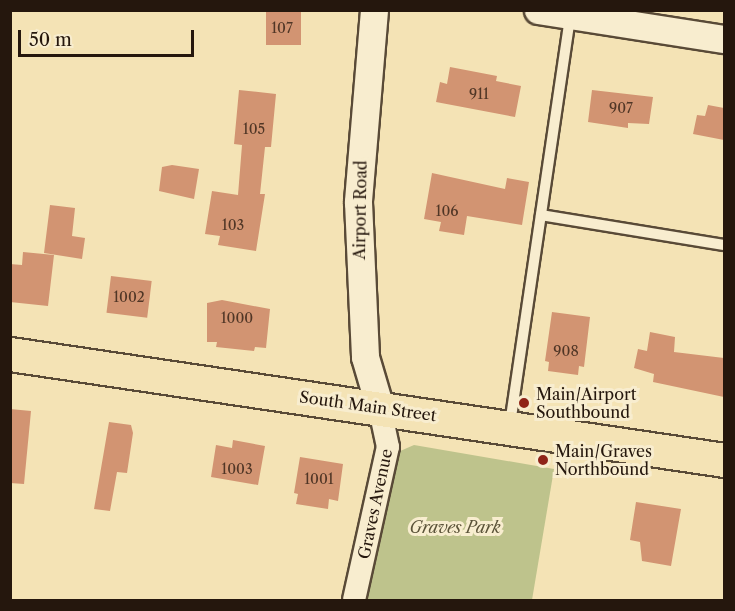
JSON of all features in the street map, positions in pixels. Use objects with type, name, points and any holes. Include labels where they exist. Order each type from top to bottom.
[{"type":"main road","name":"South Main Street","points":[[10,354],[724,460]]},
{"type":"street","name":"Airport Road","points":[[374,10],[358,213],[365,357],[380,408]]},
{"type":"street","points":[[538,10],[724,39]]},
{"type":"street","name":"Graves Avenue","points":[[354,600],[388,447],[380,408]]},
{"type":"lane","points":[[510,427],[570,15]]},
{"type":"lane","points":[[541,216],[724,245]]},
{"type":"green space","name":"Graves Park","points":[[414,445],[554,469],[532,600],[361,600],[398,452]]},
{"type":"building","points":[[266,10],[301,10],[301,45],[266,45]]},
{"type":"building","points":[[450,67],[497,76],[496,81],[521,86],[515,117],[436,102],[440,82],[447,84]]},
{"type":"building","points":[[239,90],[276,94],[271,147],[265,147],[260,194],[265,194],[256,251],[218,245],[220,236],[205,234],[212,191],[238,195],[242,145],[234,144]]},
{"type":"building","points":[[592,90],[653,97],[649,124],[628,123],[628,128],[588,122]]},
{"type":"building","points":[[708,105],[724,108],[724,140],[693,134],[697,115],[705,116]]},
{"type":"building","points":[[172,165],[199,169],[194,199],[159,191],[162,167]]},
{"type":"building","points":[[432,173],[505,189],[507,178],[529,182],[522,225],[467,216],[464,235],[439,231],[441,222],[424,219]]},
{"type":"building","points":[[50,205],[75,208],[72,236],[85,238],[82,259],[44,253]]},
{"type":"building","points":[[23,252],[54,255],[48,306],[10,302],[10,264],[22,265]]},
{"type":"building","points":[[111,276],[152,281],[147,318],[106,313]]},
{"type":"building","points":[[222,300],[270,309],[266,348],[255,347],[254,351],[216,347],[217,342],[207,342],[207,303]]},
{"type":"building","points":[[552,312],[590,317],[584,367],[579,366],[578,375],[548,371],[549,362],[545,361]]},
{"type":"building","points":[[650,332],[675,337],[674,352],[724,358],[724,397],[653,382],[654,374],[634,368],[638,349],[647,351]]},
{"type":"building","points":[[10,409],[31,411],[24,484],[10,483]]},
{"type":"building","points":[[109,422],[131,425],[133,433],[127,473],[117,472],[110,511],[94,509]]},
{"type":"building","points":[[233,440],[265,446],[258,485],[211,477],[216,445],[232,448]]},
{"type":"building","points":[[300,457],[343,464],[338,501],[329,499],[328,509],[296,504],[298,494],[294,493]]},
{"type":"building","points":[[636,502],[681,509],[671,566],[642,561],[640,542],[630,540]]},
{"type":"place","name":"Main/Airport Southbound","points":[[524,403]]},
{"type":"place","name":"Main/Graves Northbound","points":[[543,460]]}]
